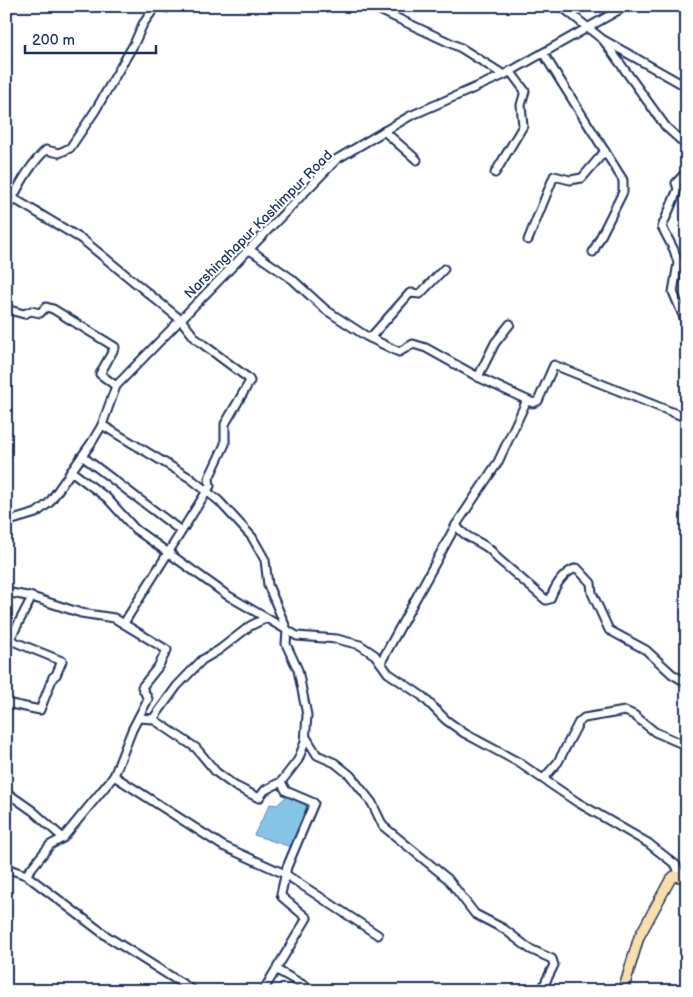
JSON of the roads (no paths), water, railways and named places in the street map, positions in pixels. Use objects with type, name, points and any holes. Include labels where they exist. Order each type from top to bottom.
[{"type":"main road","points":[[624,991],[633,953],[645,925],[670,880],[683,877]]},
{"type":"street","points":[[6,210],[9,196],[41,154],[46,150],[59,153],[70,148],[156,6]]},
{"type":"street","points":[[164,6],[167,8],[170,6]]},
{"type":"street","points":[[371,6],[461,48],[507,73],[525,91],[522,105],[523,126],[495,173]]},
{"type":"street","points":[[561,6],[602,39],[687,87]]},
{"type":"street","name":"Narshinghapur Kashimpur Road","points":[[6,522],[36,513],[49,503],[102,424],[116,386],[337,159],[410,116],[507,73],[626,6]]},
{"type":"street","points":[[602,39],[666,127],[687,146]]},
{"type":"street","points":[[543,53],[623,180],[623,192],[594,252]]},
{"type":"street","points":[[384,131],[417,160]]},
{"type":"street","points":[[528,240],[554,176],[570,180],[582,178],[605,150]]},
{"type":"street","points":[[687,171],[676,183],[678,189],[662,227],[674,250],[678,263],[672,292],[687,325]]},
{"type":"street","points":[[9,196],[83,240],[181,320],[196,339],[250,381],[225,424],[225,444],[209,478],[210,486],[124,623]]},
{"type":"street","points":[[250,250],[292,279],[326,310],[370,338],[399,352],[412,344],[426,348],[478,377],[533,403],[538,401],[554,366],[687,418]]},
{"type":"street","points":[[370,338],[410,293],[420,294],[444,269]]},
{"type":"street","points":[[6,309],[24,314],[31,311],[40,313],[46,307],[53,309],[115,348],[100,374],[116,386]]},
{"type":"street","points":[[478,377],[495,343],[510,324]]},
{"type":"street","points":[[381,662],[456,525],[498,462],[527,400]]},
{"type":"street","points":[[102,424],[190,478],[206,493],[219,501],[252,537],[265,560],[268,585],[287,630],[286,644],[298,670],[307,715],[305,736],[298,760],[282,782],[266,790],[259,798],[235,786],[216,772],[196,748],[153,719],[139,718]]},
{"type":"street","points":[[82,456],[182,531]]},
{"type":"street","points":[[71,471],[107,498],[135,529],[167,553],[266,618],[297,636],[337,639],[360,645],[375,655],[388,672],[422,696],[446,720],[464,733],[544,778],[577,802],[648,843],[676,865],[683,877]]},
{"type":"street","points":[[456,525],[464,535],[493,550],[497,558],[546,600],[550,598],[561,579],[571,570],[577,568],[591,582],[592,593],[609,630],[646,650],[672,674],[687,684]]},
{"type":"street","points":[[6,592],[32,597],[80,613],[114,618],[167,650],[158,667],[142,687],[148,699],[132,730],[114,776],[63,838],[50,846],[26,875]]},
{"type":"street","points":[[6,703],[40,710],[53,677],[56,676],[62,661],[8,644],[32,597]]},
{"type":"street","points":[[153,719],[177,686],[202,660],[219,650],[250,626],[266,618]]},
{"type":"street","points":[[544,778],[558,762],[579,722],[584,718],[598,718],[621,711],[629,712],[655,732],[687,746]]},
{"type":"street","points":[[305,736],[317,755],[334,763],[350,775],[372,802],[383,826],[448,878],[476,914],[504,929],[530,949],[552,959],[554,964],[542,991]]},
{"type":"street","points":[[114,776],[223,846],[285,874],[378,935]]},
{"type":"street","points":[[263,991],[307,918],[282,897],[285,874],[314,803],[286,791],[282,782]]},
{"type":"street","points":[[6,792],[33,811],[63,838]]},
{"type":"street","points":[[6,868],[26,875],[108,937],[194,991]]},
{"type":"street","points":[[277,970],[314,991]]},
{"type":"water","points":[[291,795],[304,802],[308,811],[291,847],[254,835],[270,804],[277,805],[287,796]]}]
